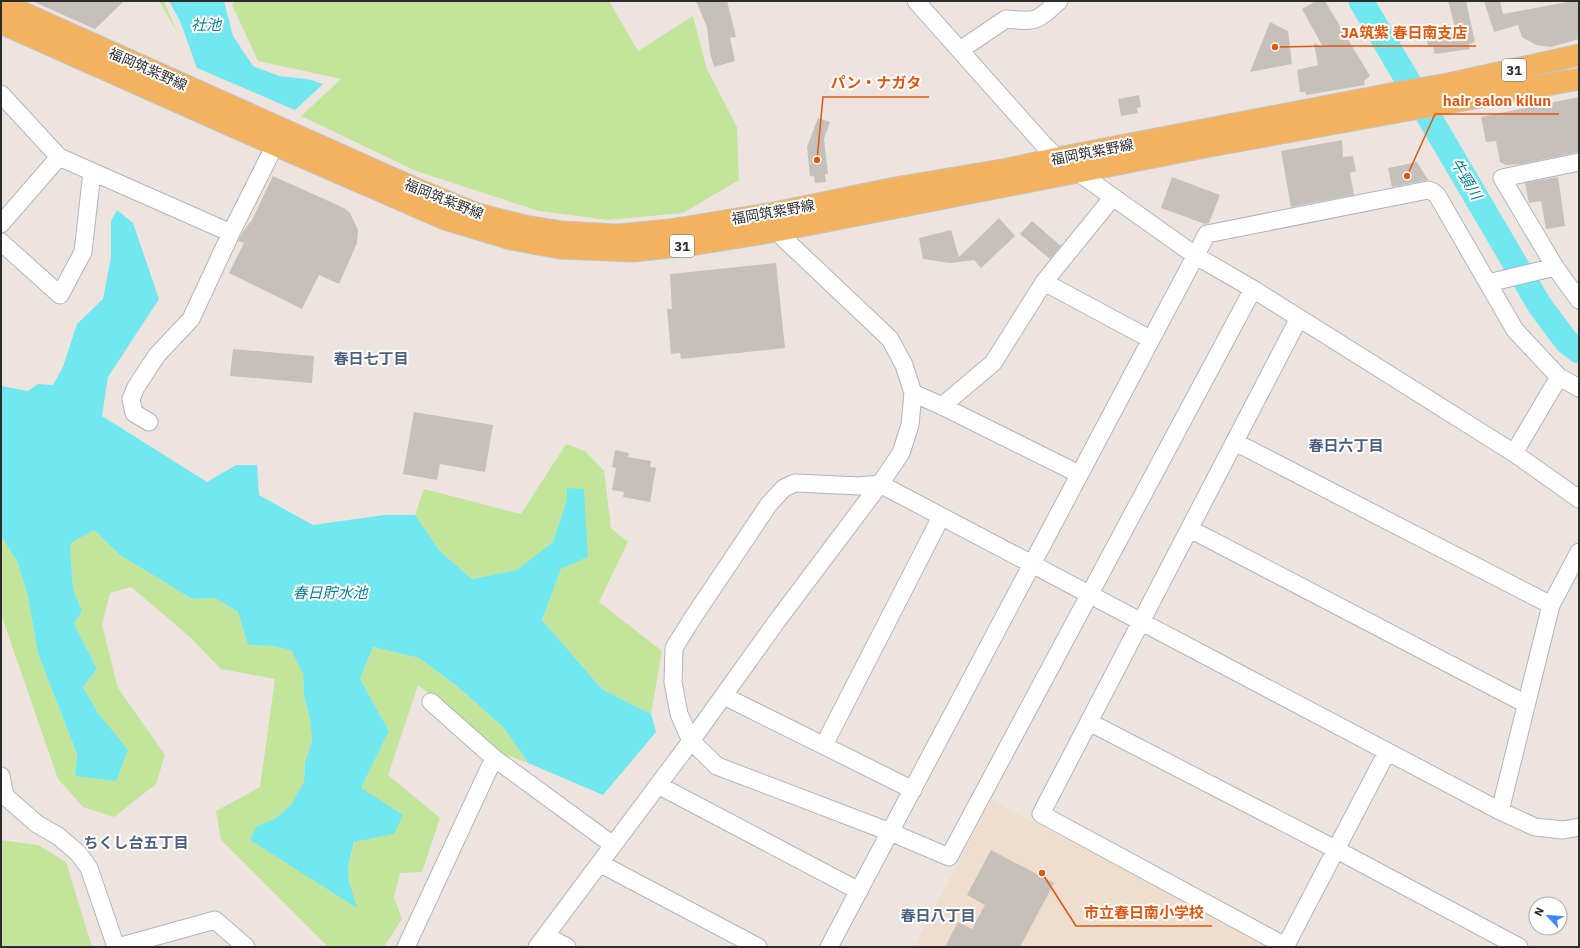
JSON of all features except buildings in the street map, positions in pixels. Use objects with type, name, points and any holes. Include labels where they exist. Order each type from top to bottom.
[{"type":"main road","name":"福岡筑紫野線","points":[[2,2],[412,187],[477,214],[525,226],[562,232],[618,235],[670,230],[774,213],[895,188],[1008,169],[1058,158],[1451,93],[1579,79]]},
{"type":"main road","name":"福岡筑紫野線","points":[[1,23],[445,219],[482,231],[560,248],[633,251],[697,244],[776,231],[1210,146],[1394,103]]},
{"type":"main road","name":"福岡筑紫野線","points":[[1451,93],[1579,55]]},
{"type":"street","points":[[960,50],[1006,19],[1031,21],[1043,15],[1059,1]]},
{"type":"street","points":[[922,3],[960,50],[1044,145],[1058,158],[1196,256],[1300,318],[1514,453],[1579,499]]},
{"type":"street","points":[[1,94],[59,157],[231,233]]},
{"type":"street","points":[[149,422],[134,414],[131,399],[136,387],[156,355],[191,319],[231,233],[275,145]]},
{"type":"street","points":[[1,224],[59,157]]},
{"type":"street","points":[[1579,162],[1502,178],[1551,268],[1579,300]]},
{"type":"street","points":[[1,242],[60,295],[83,252],[92,172]]},
{"type":"street","points":[[830,947],[1031,564],[1196,256],[1206,234],[1428,190],[1433,192],[1438,195],[1493,281],[1516,330],[1559,377],[1579,388]]},
{"type":"street","points":[[942,406],[993,363],[1044,282],[1113,197]]},
{"type":"street","points":[[567,947],[542,942],[724,696],[777,621],[880,484],[901,453],[910,425],[913,393],[904,365],[890,339],[776,231]]},
{"type":"street","points":[[1493,281],[1551,268]]},
{"type":"street","points":[[1044,282],[1150,340]]},
{"type":"street","points":[[1253,289],[1090,595],[949,857],[890,832],[717,766],[691,741],[679,714],[673,682],[674,648],[769,504],[784,488],[795,483],[859,486],[880,484],[941,517],[1090,595],[1387,752],[1500,811],[1535,827],[1563,830],[1579,827]]},
{"type":"street","points":[[1300,318],[1040,814],[1286,947],[1387,752]]},
{"type":"street","points":[[1514,453],[1559,377]]},
{"type":"street","points":[[913,393],[1079,474]]},
{"type":"street","points":[[1235,442],[1551,606]]},
{"type":"street","points":[[824,745],[941,517]]},
{"type":"street","points":[[1190,529],[1526,704]]},
{"type":"street","points":[[1500,811],[1551,606],[1579,552]]},
{"type":"street","points":[[724,696],[912,790]]},
{"type":"street","points":[[431,702],[494,758],[613,845]]},
{"type":"street","points":[[1089,722],[1337,850],[1519,947]]},
{"type":"street","points":[[406,947],[494,758]]},
{"type":"street","points":[[1,776],[5,796],[37,824],[58,836],[78,853],[89,868],[117,947],[215,920],[246,947]]},
{"type":"street","points":[[658,785],[859,891]]},
{"type":"street","points":[[601,864],[758,947]]},
{"type":"shaded area","points":[[991,800],[1270,945],[1271,947],[914,947]]},
{"type":"green space","points":[[159,1],[164,1],[177,32]]},
{"type":"green space","points":[[234,1],[609,1],[638,51],[693,16],[707,69],[737,127],[739,180],[683,213],[608,220],[539,211],[416,171],[301,116],[341,79],[258,61],[232,5]]},
{"type":"green space","points":[[566,444],[585,451],[604,471],[611,528],[628,542],[599,602],[662,651],[651,714],[602,689],[542,620],[561,569],[588,557],[567,489],[566,503],[553,542],[518,570],[472,579],[440,551],[415,515],[424,489],[521,514]]},
{"type":"green space","points":[[94,530],[120,555],[192,599],[215,598],[238,612],[248,645],[272,646],[291,650],[303,674],[304,696],[310,719],[312,741],[305,762],[304,783],[290,806],[276,818],[256,827],[356,907],[349,881],[348,867],[355,841],[394,834],[361,788],[389,731],[360,679],[373,647],[419,658],[458,687],[504,728],[528,763],[504,754],[418,685],[388,775],[440,818],[422,872],[400,873],[394,897],[402,919],[384,947],[328,947],[221,840],[216,811],[260,787],[275,679],[221,669],[191,638],[131,587],[110,593],[102,624],[118,688],[165,755],[156,784],[114,817],[83,807],[58,779],[1,614],[1,536],[17,561],[28,596],[38,654],[77,754],[75,776],[98,713],[83,687],[97,669],[74,624],[82,611],[73,589],[70,544]]},
{"type":"green space","points":[[1,840],[38,845],[66,862],[92,947],[1,947]]},
{"type":"water","name":"社池","points":[[169,1],[224,1],[233,36],[253,66],[279,76],[307,79],[323,84],[295,110],[197,68],[180,21]]},
{"type":"water","name":"春日貯水池","points":[[117,210],[133,223],[159,299],[108,377],[102,416],[207,482],[236,465],[257,465],[259,495],[313,525],[384,515],[415,515],[440,551],[472,579],[517,570],[553,542],[566,503],[567,488],[584,489],[588,557],[561,569],[542,620],[602,689],[651,714],[656,732],[603,795],[528,763],[504,728],[458,687],[419,658],[373,647],[360,679],[389,731],[361,788],[403,815],[394,834],[354,842],[348,867],[349,881],[357,908],[250,840],[256,827],[276,818],[290,806],[304,782],[305,762],[312,741],[310,719],[304,696],[303,674],[291,650],[272,646],[248,645],[238,612],[215,598],[192,599],[120,555],[94,530],[70,544],[73,589],[82,611],[74,624],[97,669],[83,687],[98,713],[128,750],[116,781],[75,776],[77,754],[38,654],[28,596],[17,561],[1,536],[1,386],[28,391],[38,384],[53,385],[63,367],[77,324],[103,299],[111,257],[111,221]]},
{"type":"waterway","name":"牛頸川","points":[[1361,1],[1540,306],[1567,342],[1579,351]]},
{"type":"place","name":"JA筑紫 春日南支店","points":[[1275,47]]},
{"type":"place","name":"パン・ナガタ","points":[[817,160]]},
{"type":"place","name":"hair salon kilun","points":[[1407,176]]},
{"type":"place","name":"市立春日南小学校","points":[[1042,873]]},
{"type":"district","name":"春日七丁目","points":[[371,359]]},
{"type":"district","name":"春日六丁目","points":[[1346,446]]},
{"type":"district","name":"ちくし台五丁目","points":[[136,843]]},
{"type":"district","name":"春日八丁目","points":[[938,916]]}]
